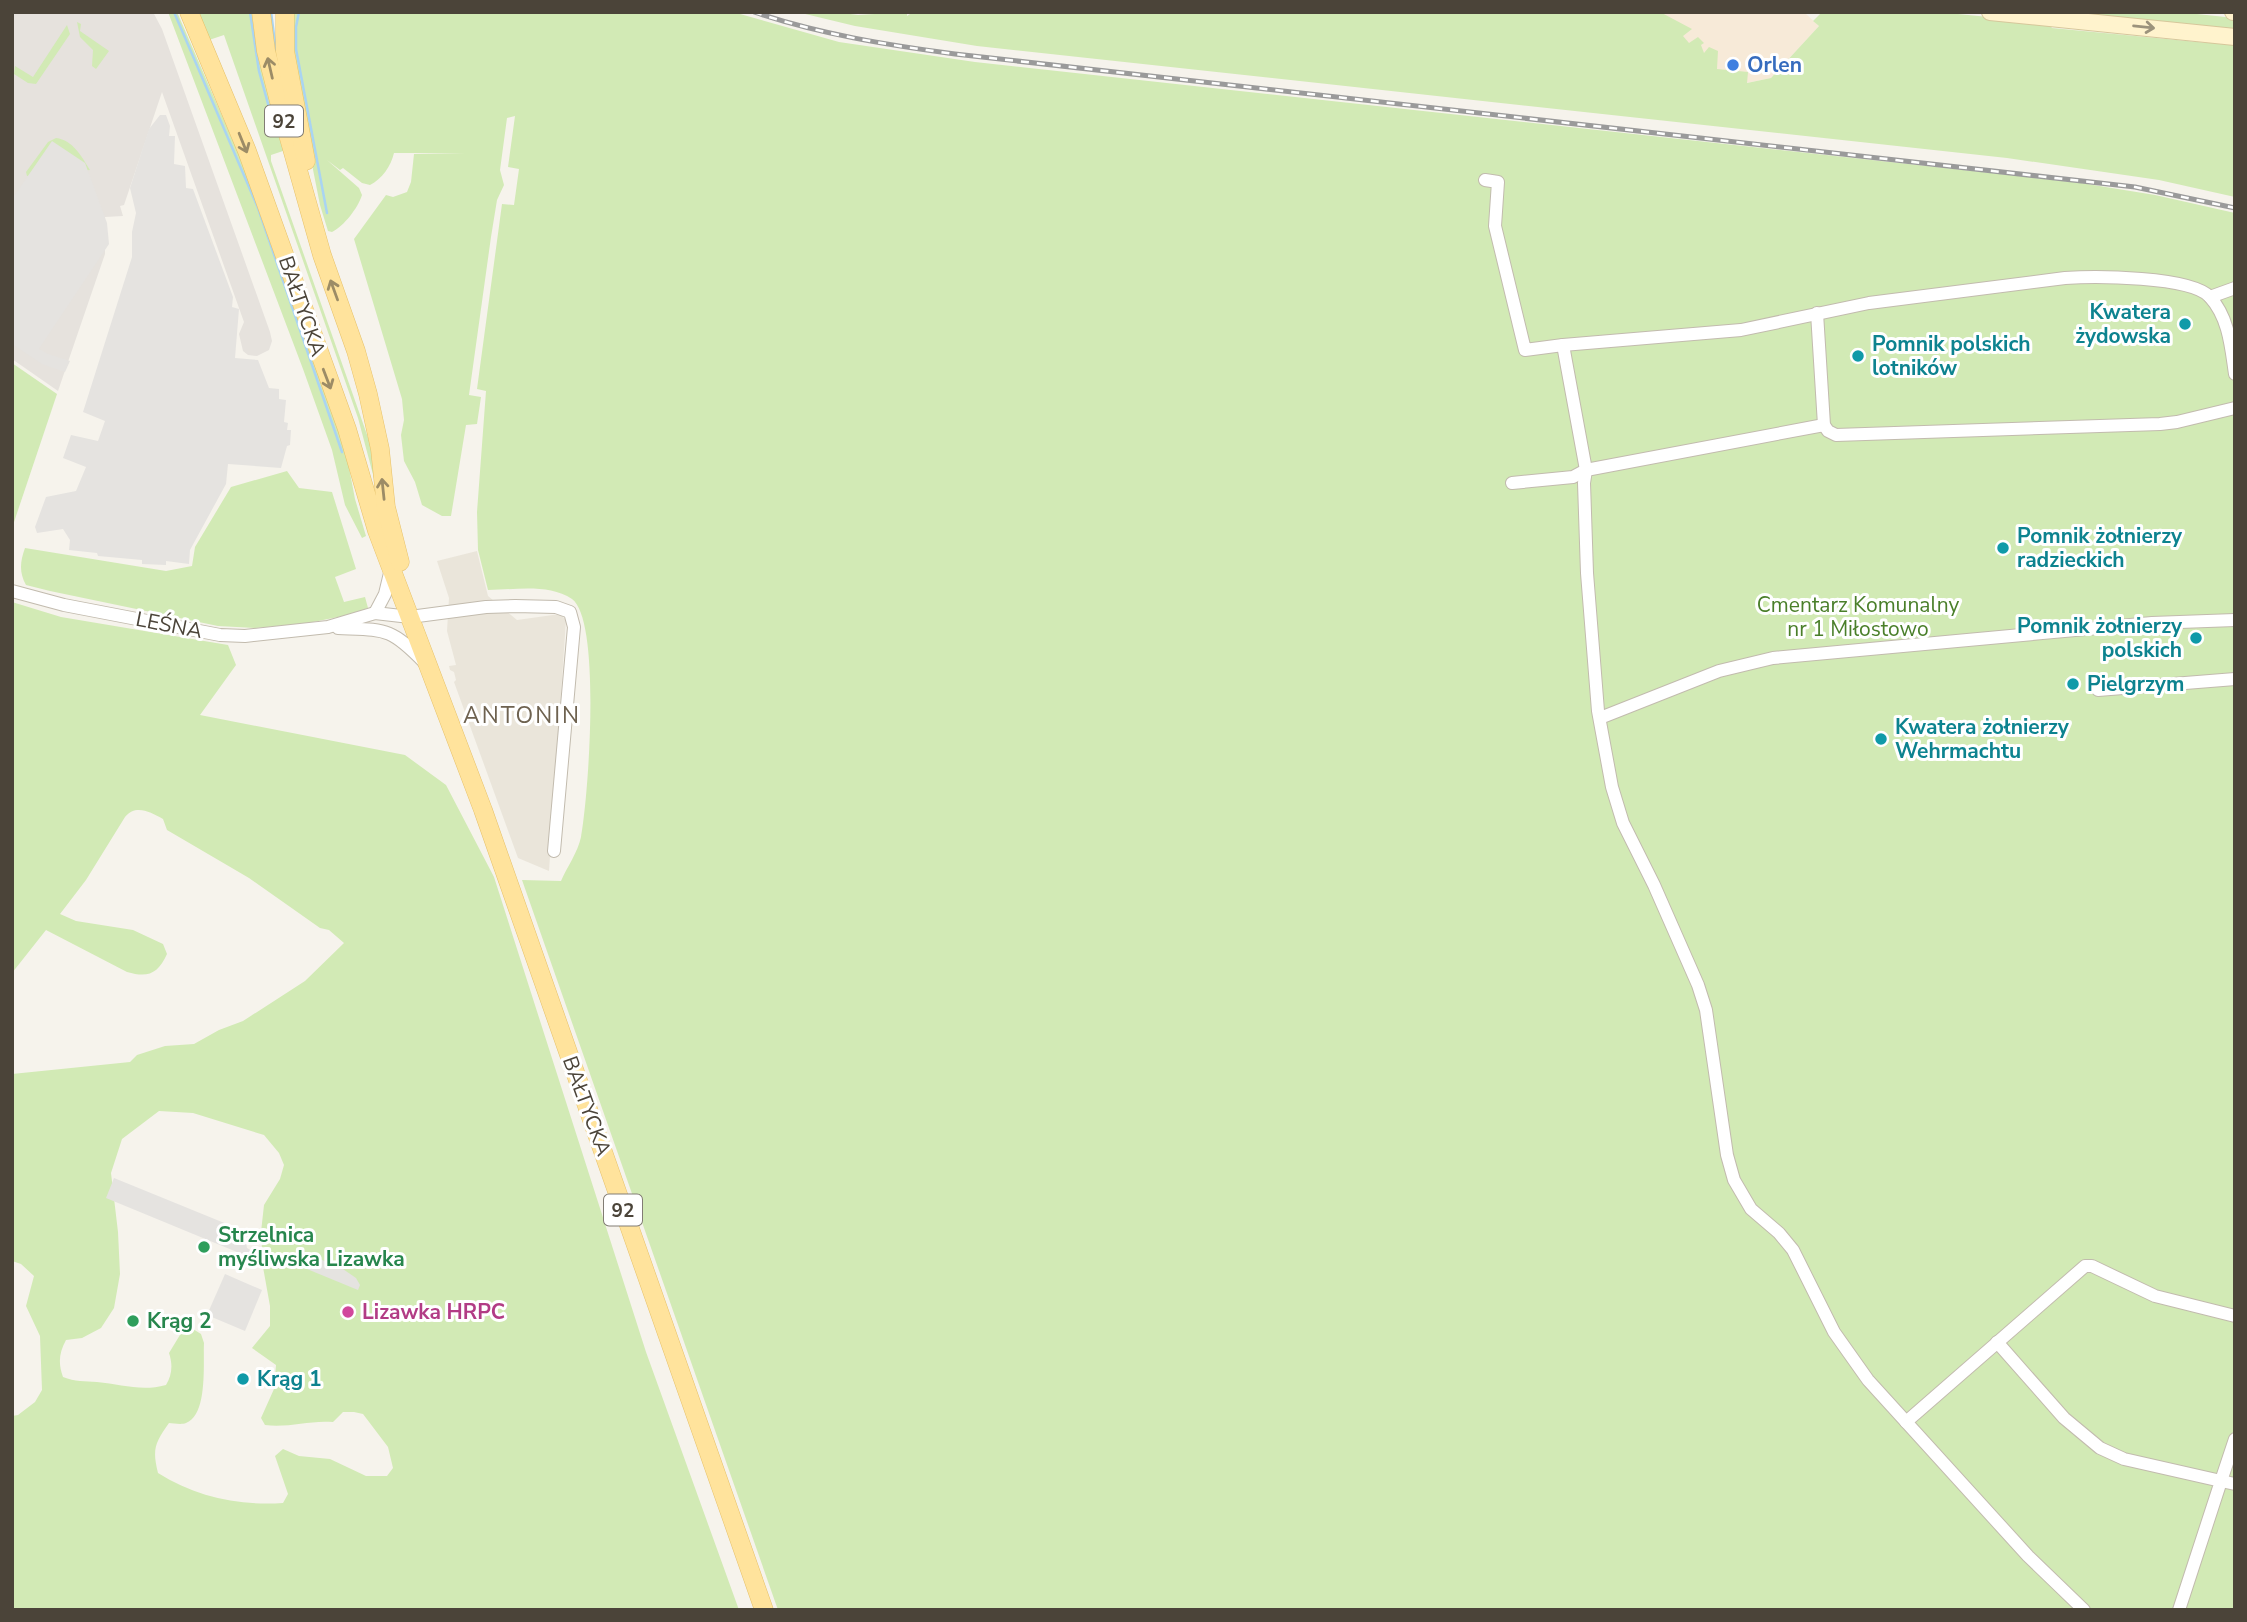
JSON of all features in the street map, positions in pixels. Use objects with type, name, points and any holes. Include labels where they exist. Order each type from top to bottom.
[{"type":"main road","name":"BAŁTYCKA","points":[[189,12],[247,151],[347,429],[391,569],[483,810],[764,1610]]},
{"type":"main road","name":"BAŁTYCKA","points":[[261,12],[269,67],[314,228],[373,411],[386,507],[405,583],[408,610]]},
{"type":"main road","points":[[285,12],[285,51],[307,169],[314,228]]},
{"type":"main road","points":[[1990,12],[2031,14],[2235,37]]},
{"type":"street","points":[[1485,180],[1498,182],[1495,226],[1525,349],[1741,330],[1869,303],[2074,277],[2127,279],[2199,288],[2210,297],[2226,326],[2235,373]]},
{"type":"street","points":[[2210,297],[2235,288]]},
{"type":"street","points":[[1817,313],[1824,425],[1828,431],[1841,435],[2160,424],[2235,408]]},
{"type":"street","points":[[1563,345],[1586,470],[1584,523],[1600,718],[1612,787],[1623,823],[1684,951],[1706,1010],[1727,1155],[1734,1180],[1751,1209],[1779,1233],[1793,1251],[1843,1347],[1868,1380],[2021,1549],[2084,1610]]},
{"type":"street","points":[[1512,483],[1573,477],[1586,470],[1824,425]]},
{"type":"street","points":[[375,613],[385,594],[391,569]]},
{"type":"street","name":"LEŚNA","points":[[12,591],[64,605],[220,635],[245,636],[328,627],[383,630],[408,610]]},
{"type":"street","points":[[408,610],[514,606],[556,607],[570,612],[574,627],[554,850]]},
{"type":"street","name":"LEŚNA","points":[[328,627],[375,613],[408,610]]},
{"type":"street","points":[[1600,718],[1719,671],[1773,658],[2152,623],[2235,620]]},
{"type":"street","points":[[383,630],[405,643],[428,666]]},
{"type":"street","points":[[2098,690],[2235,679]]},
{"type":"street","points":[[1906,1422],[2085,1266],[2092,1266],[2163,1298],[2235,1316]]},
{"type":"street","points":[[1997,1342],[2064,1418],[2100,1448],[2124,1459],[2235,1484]]},
{"type":"street","points":[[2179,1610],[2235,1439]]},
{"type":"shaded area","points":[[12,12],[153,12],[162,29],[270,332],[272,341],[269,350],[257,356],[243,351],[239,334],[244,322],[162,92],[124,205],[120,206],[123,216],[105,217],[105,254],[58,391],[12,359]]},
{"type":"shaded area","points":[[1654,12],[1806,14],[1819,26],[1771,78],[1746,83],[1725,83]]},
{"type":"shaded area","points":[[160,115],[166,115],[170,126],[169,136],[175,136],[174,164],[185,166],[186,188],[193,189],[233,297],[232,307],[239,309],[235,358],[258,360],[269,388],[279,389],[279,399],[286,400],[284,422],[288,423],[287,430],[291,430],[290,445],[287,446],[281,468],[228,464],[226,484],[190,550],[189,564],[166,561],[166,565],[142,564],[142,560],[69,550],[70,540],[63,529],[37,533],[35,527],[46,497],[76,491],[86,467],[63,458],[71,435],[98,441],[105,421],[83,412],[132,257],[132,232],[136,213],[130,188],[149,129]]},
{"type":"shaded area","points":[[52,141],[85,163],[107,223],[109,244],[39,349],[70,361],[65,372],[42,364],[12,344],[12,199]]},
{"type":"shaded area","points":[[477,551],[488,596],[517,620],[560,614],[566,620],[549,871],[518,858],[454,682],[454,672],[449,666],[456,665],[447,631],[449,598],[437,561]]},
{"type":"shaded area","points":[[114,1178],[244,1231],[247,1248],[252,1251],[249,1257],[106,1198]]},
{"type":"shaded area","points":[[312,1256],[340,1267],[356,1278],[360,1285],[358,1290],[307,1269]]},
{"type":"shaded area","points":[[225,1274],[262,1290],[245,1331],[207,1315]]},
{"type":"green space","points":[[168,12],[177,12],[246,171],[346,452],[355,499],[366,536],[362,538],[345,505],[332,450],[303,369]]},
{"type":"green space","points":[[196,12],[255,12],[285,155],[283,151],[271,155],[271,161],[372,449],[375,482],[358,418],[224,35],[209,40]]},
{"type":"green space","name":"Cmentarz Komunalny nr 1 Miłostowo","points":[[290,12],[733,12],[839,42],[975,62],[2081,183],[2155,195],[2235,213],[2235,1610],[778,1610],[522,880],[561,881],[581,837],[589,751],[590,674],[581,614],[572,599],[542,589],[488,590],[478,550],[477,512],[486,391],[477,389],[502,204],[514,205],[519,169],[508,167],[515,116],[507,118],[500,170],[504,185],[497,200],[469,395],[481,397],[477,424],[466,425],[451,516],[442,516],[422,505],[415,482],[404,461],[401,435],[404,420],[402,399],[354,239],[386,195],[393,197],[407,192],[411,182],[414,154],[465,153],[394,153],[385,172],[370,185],[362,183],[343,168],[340,170],[327,160],[359,188],[362,195],[346,221],[332,232],[328,231],[320,205],[290,53]]},
{"type":"green space","points":[[797,12],[858,15],[907,12],[907,16],[913,12],[1660,12],[1692,29],[1683,36],[1689,43],[1698,37],[1704,43],[1701,45],[1704,53],[1709,47],[1718,51],[1717,69],[1748,72],[1747,83],[1771,78],[1819,26],[1813,21],[1822,12],[1958,14],[2048,23],[2052,28],[2208,43],[2211,39],[2235,45],[2235,197],[2159,180],[2007,158],[977,46],[855,26]]},
{"type":"green space","points":[[2178,12],[2235,18],[2235,31],[2049,13]]},
{"type":"green space","points":[[77,22],[81,24],[80,31],[109,51],[96,69],[92,66],[93,50],[80,37]]},
{"type":"green space","points":[[67,25],[70,34],[36,84],[28,83],[14,74],[15,66],[33,77]]},
{"type":"green space","points":[[56,138],[72,146],[90,170],[27,176],[26,172],[48,142]]},
{"type":"green space","points":[[12,363],[57,394],[12,528]]},
{"type":"green space","points":[[287,471],[299,488],[332,492],[356,569],[335,577],[344,602],[365,597],[368,608],[303,624],[255,628],[218,626],[26,585],[22,576],[25,548],[166,571],[192,566],[195,547],[231,487]]},
{"type":"green space","points":[[12,602],[61,617],[228,645],[236,665],[200,715],[405,755],[446,785],[494,877],[646,1352],[739,1610],[12,1610],[12,1416],[18,1415],[35,1402],[42,1390],[40,1336],[26,1306],[34,1276],[21,1264],[12,1261],[12,1074],[130,1062],[137,1055],[165,1046],[194,1044],[243,1021],[305,981],[344,943],[329,930],[320,928],[249,878],[167,830],[163,819],[138,810],[125,817],[86,880],[60,914],[76,921],[133,930],[163,944],[167,954],[160,966],[147,974],[127,972],[46,930],[12,973]],"holes":[[[159,1111],[193,1113],[264,1135],[279,1153],[284,1165],[280,1179],[264,1205],[261,1232],[270,1326],[252,1348],[276,1365],[274,1389],[261,1418],[265,1425],[282,1426],[333,1422],[343,1412],[363,1414],[388,1447],[393,1468],[387,1476],[366,1476],[330,1459],[299,1456],[283,1449],[275,1456],[288,1494],[283,1503],[267,1504],[234,1501],[203,1494],[158,1473],[155,1452],[161,1436],[169,1423],[184,1424],[193,1418],[201,1399],[204,1343],[201,1334],[193,1329],[183,1330],[169,1353],[171,1370],[166,1385],[140,1388],[76,1381],[63,1377],[60,1358],[66,1340],[82,1338],[101,1328],[114,1308],[120,1274],[111,1173],[122,1139]]]},
{"type":"waterway","points":[[174,12],[258,208],[342,452]]},
{"type":"waterway","points":[[250,12],[259,71],[273,122]]},
{"type":"waterway","points":[[271,12],[276,51]]},
{"type":"waterway","points":[[299,12],[296,49],[327,213]]},
{"type":"railway","points":[[754,12],[853,38],[955,54],[2135,187],[2235,208]]},
{"type":"place","name":"Orlen","points":[[1733,65]]},
{"type":"place","name":"Kwatera żydowska","points":[[2185,324]]},
{"type":"place","name":"Pomnik polskich lotników","points":[[1858,356]]},
{"type":"place","name":"Pomnik żołnierzy radzieckich","points":[[2003,548]]},
{"type":"place","name":"Pomnik żołnierzy polskich","points":[[2196,638]]},
{"type":"place","name":"Pielgrzym","points":[[2073,684]]},
{"type":"place","name":"Kwatera żołnierzy Wehrmachtu","points":[[1881,739]]},
{"type":"place","name":"Strzelnica myśliwska Lizawka","points":[[204,1247]]},
{"type":"place","name":"Lizawka HRPC","points":[[348,1312]]},
{"type":"place","name":"Krąg 2","points":[[133,1321]]},
{"type":"place","name":"Krąg 1","points":[[243,1379]]},
{"type":"district","name":"ANTONIN","points":[[522,715]]}]
